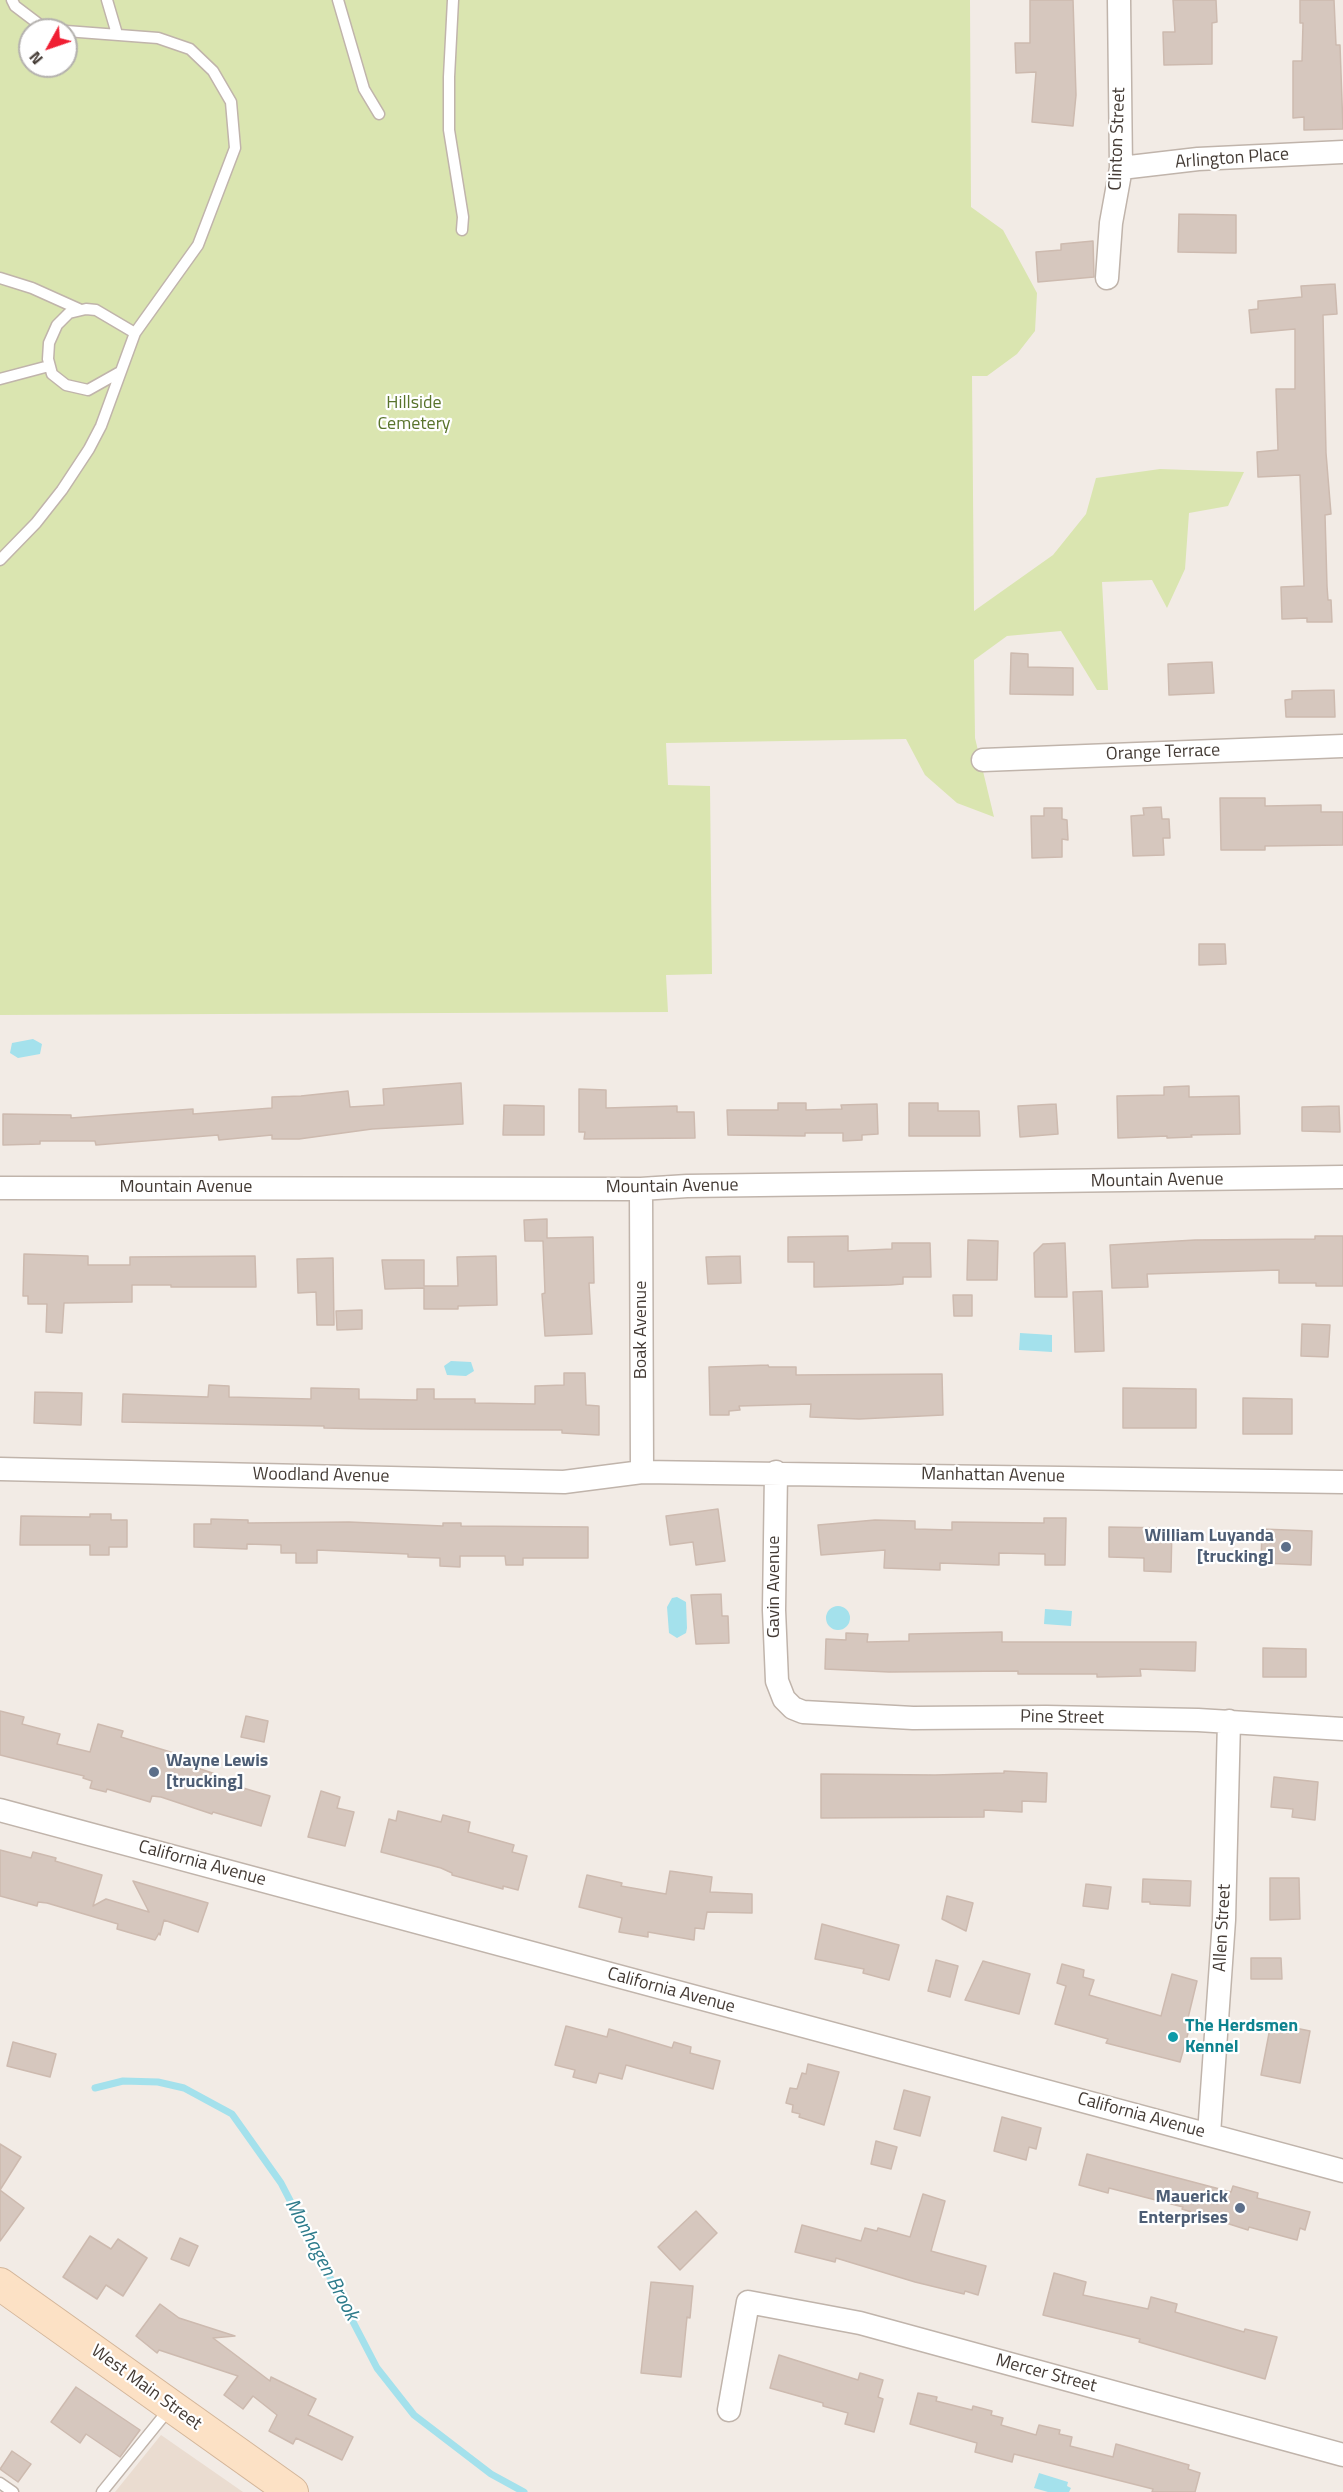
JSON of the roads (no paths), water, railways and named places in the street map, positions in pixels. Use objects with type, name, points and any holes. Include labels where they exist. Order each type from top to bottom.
[{"type":"street","name":"Clinton Street","points":[[1107,278],[1111,224],[1121,168],[1119,0]]},
{"type":"street","name":"Arlington Place","points":[[1121,168],[1198,159],[1343,152]]},
{"type":"street","name":"Orange Terrace","points":[[983,760],[1343,746]]},
{"type":"street","name":"Mountain Avenue","points":[[0,1188],[641,1189],[687,1186],[1343,1177]]},
{"type":"street","name":"Boak Avenue","points":[[641,1189],[642,1472]]},
{"type":"street","name":"Woodland Avenue","points":[[0,1469],[564,1482],[642,1472]]},
{"type":"street","name":"Manhattan Avenue","points":[[642,1472],[776,1472],[1343,1482]]},
{"type":"street","name":"Gavin Avenue","points":[[776,1472],[774,1610],[777,1681],[784,1699]]},
{"type":"street","name":"Pine Street","points":[[784,1699],[793,1708],[803,1712],[913,1718],[1046,1717],[1229,1722],[1343,1729]]},
{"type":"street","name":"Allen Street","points":[[1209,2134],[1224,1920],[1229,1722]]},
{"type":"street","name":"California Avenue","points":[[0,1810],[1343,2171]]},
{"type":"street","name":"West Main Street","points":[[0,2284],[292,2492]]},
{"type":"street","name":"Mercer Street","points":[[729,2410],[748,2302],[860,2323],[1343,2455]]},
{"type":"lane","points":[[12,0],[15,6],[31,18]]},
{"type":"lane","points":[[107,0],[117,34]]},
{"type":"lane","points":[[338,0],[364,88],[379,114]]},
{"type":"lane","points":[[453,0],[449,130],[463,217],[462,230]]},
{"type":"lane","points":[[0,560],[42,515],[89,449],[101,426],[135,333],[173,292],[198,245],[236,148],[231,102],[213,71],[190,49],[158,38],[78,32]]},
{"type":"lane","points":[[0,278],[33,288],[81,310]]},
{"type":"lane","points":[[120,372],[88,390],[66,385],[52,374],[49,344],[57,325],[69,313],[81,310],[96,310],[135,333]]},
{"type":"lane","points":[[0,379],[50,366]]},
{"type":"lane","points":[[102,2492],[171,2406]]},
{"type":"lane","points":[[0,2483],[13,2492]]},
{"type":"water","points":[[33,1039],[42,1044],[40,1054],[18,1058],[10,1053],[12,1043]]},
{"type":"water","points":[[1020,1333],[1052,1335],[1052,1352],[1019,1350]]},
{"type":"water","points":[[451,1361],[471,1362],[474,1371],[466,1376],[447,1375],[444,1366]]},
{"type":"water","points":[[677,1597],[686,1602],[687,1628],[686,1633],[677,1638],[669,1633],[667,1607],[672,1598]]},
{"type":"water","points":[[838,1606],[843,1607],[849,1613],[849,1623],[843,1629],[838,1630],[833,1629],[827,1623],[826,1618],[827,1613],[833,1607]]},
{"type":"water","points":[[1045,1609],[1072,1611],[1071,1626],[1044,1624]]},
{"type":"water","points":[[1039,2473],[1068,2482],[1067,2486],[1071,2488],[1069,2492],[1048,2492],[1034,2488]]},
{"type":"waterway","name":"Monhagen Brook","points":[[95,2088],[123,2081],[158,2082],[184,2088],[232,2114],[281,2183],[377,2368],[414,2415],[491,2474],[524,2492]]},
{"type":"place","name":"William Luyanda [trucking]","points":[[1286,1547]]},
{"type":"place","name":"Wayne Lewis [trucking]","points":[[154,1772]]},
{"type":"place","name":"The Herdsmen Kennel","points":[[1173,2037]]},
{"type":"place","name":"Mauerick Enterprises","points":[[1240,2208]]},
{"type":"park label","name":"Hillside Cemetery","points":[[414,414]]}]
